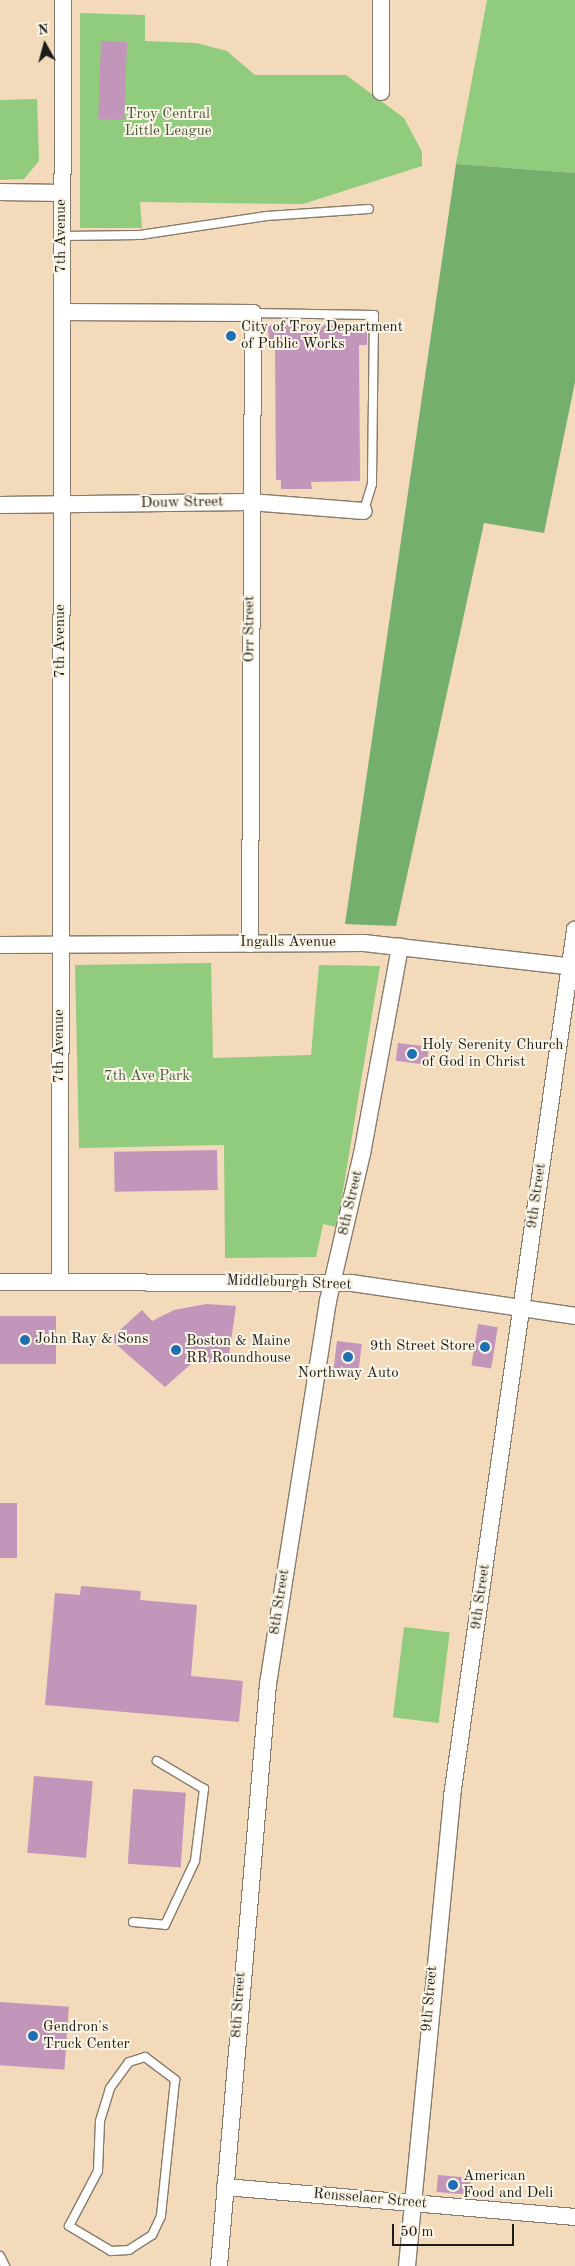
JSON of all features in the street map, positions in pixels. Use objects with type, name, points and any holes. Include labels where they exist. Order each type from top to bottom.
[{"type":"street","name":"7th Avenue","points":[[60,1282],[63,0]]},
{"type":"street","points":[[381,0],[381,92]]},
{"type":"street","points":[[0,192],[62,193]]},
{"type":"street","points":[[62,312],[253,314]]},
{"type":"street","name":"Orr Street","points":[[250,944],[250,502],[253,314]]},
{"type":"street","name":"Douw Street","points":[[0,506],[250,502],[364,511]]},
{"type":"street","name":"9th Street","points":[[407,2266],[452,1796],[521,1308],[572,967],[575,930]]},
{"type":"street","name":"Ingalls Avenue","points":[[0,945],[250,944],[400,946],[572,967]]},
{"type":"street","name":"8th Street","points":[[219,2266],[258,1762],[310,1400],[332,1282],[362,1154],[400,946]]},
{"type":"street","name":"Middleburgh Street","points":[[0,1282],[332,1282],[575,1316]]},
{"type":"street","name":"Rensselaer Street","points":[[225,2187],[575,2217]]},
{"type":"lane","points":[[62,236],[140,235],[267,216],[369,209]]},
{"type":"lane","points":[[253,314],[374,315],[372,484],[364,511]]},
{"type":"lane","points":[[133,1922],[166,1925],[195,1861],[204,1789],[157,1761]]},
{"type":"lane","points":[[145,2057],[175,2080],[161,2216],[152,2235],[130,2250],[111,2251],[69,2226],[98,2171],[100,2121],[110,2088],[129,2062],[145,2057]]},
{"type":"lane","points":[[0,2256],[6,2266]]},
{"type":"green space","points":[[487,0],[575,0],[575,173],[456,164]]},
{"type":"green space","name":"Troy Central Little League","points":[[80,13],[145,15],[145,41],[196,43],[227,51],[255,75],[346,75],[404,118],[422,152],[422,166],[303,204],[140,202],[142,228],[80,228]]},
{"type":"green space","points":[[37,99],[39,161],[24,179],[0,180],[0,100]]},
{"type":"green space","points":[[456,164],[575,173],[575,382],[544,533],[484,523],[396,926],[345,924]]},
{"type":"green space","name":"7th Ave Park","points":[[211,963],[213,1058],[311,1055],[319,965],[380,966],[337,1227],[323,1224],[316,1257],[225,1258],[224,1145],[79,1148],[75,965]]},
{"type":"green space","points":[[404,1627],[450,1633],[439,1723],[393,1717]]},
{"type":"building","points":[[101,41],[127,42],[124,120],[98,119]]},
{"type":"building","points":[[268,325],[367,325],[367,345],[359,345],[360,481],[311,482],[312,489],[281,489],[281,480],[276,480],[275,345],[269,345]]},
{"type":"building","name":"Holy Serenity Church of God in Christ","points":[[398,1043],[429,1047],[427,1065],[396,1061]]},
{"type":"building","points":[[217,1150],[218,1190],[115,1192],[114,1152]]},
{"type":"building","name":"Boston & Maine RR Roundhouse","points":[[206,1304],[236,1306],[228,1362],[191,1364],[165,1387],[110,1339],[142,1310],[152,1321],[174,1310]]},
{"type":"building","points":[[0,1316],[56,1316],[56,1364],[0,1364]]},
{"type":"building","name":"9th Street Store","points":[[478,1324],[498,1327],[491,1369],[471,1365]]},
{"type":"building","name":"Northway Auto","points":[[337,1341],[362,1344],[358,1372],[334,1369]]},
{"type":"building","points":[[0,1503],[17,1503],[17,1558],[0,1558]]},
{"type":"building","points":[[81,1586],[141,1591],[140,1600],[197,1605],[191,1676],[243,1681],[239,1722],[45,1705],[55,1593],[80,1595]]},
{"type":"building","points":[[34,1776],[93,1781],[86,1858],[27,1853]]},
{"type":"building","points":[[133,1789],[186,1793],[181,1868],[128,1864]]},
{"type":"building","name":"Gendron's Truck Center","points":[[0,2002],[69,2007],[64,2070],[0,2065]]},
{"type":"building","name":"American Food and Deli","points":[[438,2175],[471,2178],[469,2195],[437,2192]]},
{"type":"place","name":"City of Troy Department of Public Works","points":[[231,336]]},
{"type":"place","name":"Holy Serenity Church of God in Christ","points":[[412,1054]]},
{"type":"place","name":"John Ray & Sons","points":[[25,1340]]},
{"type":"place","name":"9th Street Store","points":[[485,1347]]},
{"type":"place","name":"Boston & Maine RR Roundhouse","points":[[176,1350]]},
{"type":"place","name":"Northway Auto","points":[[348,1357]]},
{"type":"place","name":"Gendron's Truck Center","points":[[33,2036]]},
{"type":"place","name":"American Food and Deli","points":[[453,2185]]}]
